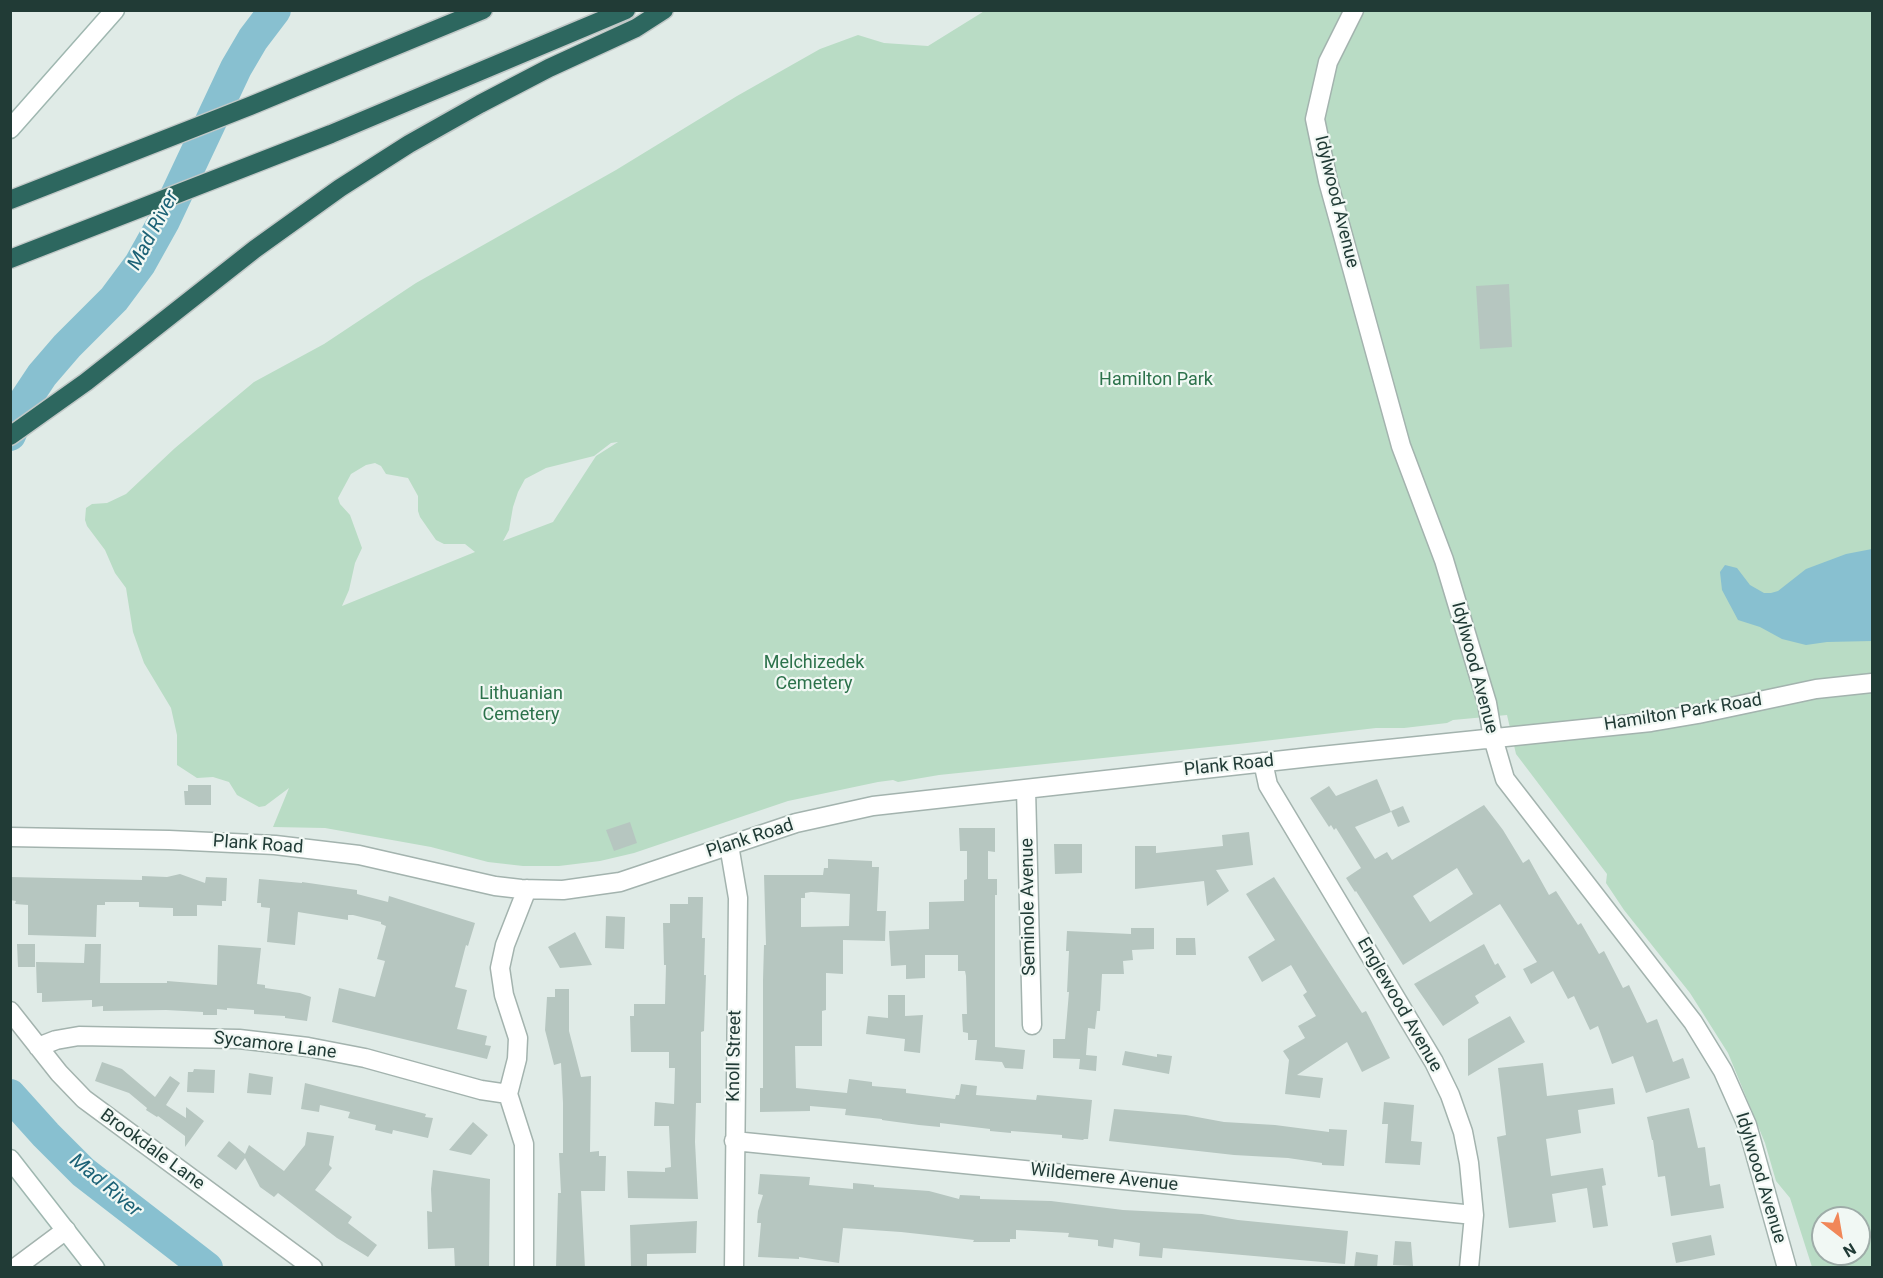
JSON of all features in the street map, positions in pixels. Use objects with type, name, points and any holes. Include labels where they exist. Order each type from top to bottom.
[{"type":"highway","points":[[10,200],[250,106],[483,10]]},
{"type":"highway","points":[[10,259],[412,100],[626,10]]},
{"type":"highway","points":[[10,436],[68,396],[263,243],[374,166],[480,104],[549,68],[636,28],[664,10]]},
{"type":"street","points":[[10,129],[115,10]]},
{"type":"street","name":"Idylwood Avenue","points":[[1354,10],[1328,62],[1315,119],[1328,181],[1401,446],[1444,561],[1487,703],[1493,738],[1505,779],[1693,1022],[1723,1071],[1747,1125],[1787,1268]]},
{"type":"street","name":"Hamilton Park Road","points":[[1493,738],[1676,718],[1816,689],[1872,683]]},
{"type":"street","name":"Plank Road","points":[[10,837],[230,842],[322,850],[388,861],[468,881],[527,890],[572,889],[620,882],[796,823],[848,811],[903,802],[1493,738]]},
{"type":"street","name":"Englewood Avenue","points":[[1263,762],[1268,785],[1434,1062],[1450,1095],[1463,1132],[1469,1163],[1474,1215],[1469,1268]]},
{"type":"street","name":"Seminole Avenue","points":[[1026,789],[1032,1025]]},
{"type":"street","name":"Knoll Street","points":[[729,845],[738,898],[734,1268]]},
{"type":"street","points":[[524,1268],[524,1144],[508,1094],[517,1059],[518,1038],[504,995],[500,968],[505,945],[527,890]]},
{"type":"street","name":"Brookdale Lane","points":[[10,1011],[59,1073],[84,1099],[313,1268]]},
{"type":"street","name":"Sycamore Lane","points":[[38,1047],[56,1040],[78,1036],[239,1039],[308,1047],[365,1058],[481,1090],[508,1094]]},
{"type":"street","name":"Wildemere Avenue","points":[[734,1141],[1474,1215]]},
{"type":"street","points":[[10,1159],[94,1268]]},
{"type":"street","points":[[15,1268],[66,1230]]},
{"type":"green space","name":"Hamilton Park","points":[[986,10],[1872,11],[1872,1267],[1812,1267],[1871,1266],[1871,1206],[1811,1206],[1811,1264],[1790,1198],[1776,1181],[1765,1143],[1728,1053],[1690,993],[1624,910],[1606,883],[1607,874],[1516,754],[1507,715],[1453,720],[1447,723],[1404,728],[1376,728],[939,775],[898,782],[893,780],[878,782],[788,801],[634,853],[600,861],[559,866],[523,866],[488,862],[431,847],[325,828],[273,827],[289,788],[265,806],[259,807],[237,795],[229,782],[213,777],[197,778],[177,765],[177,735],[171,708],[144,663],[133,632],[126,588],[115,573],[105,550],[87,526],[86,508],[92,504],[107,503],[126,494],[175,448],[254,382],[324,344],[416,283],[616,170],[737,96],[820,49],[858,35],[884,43],[928,46]],"holes":[[[618,442],[596,456],[553,522],[503,541],[509,530],[518,492],[525,479],[546,468],[594,456],[611,443]],[[375,463],[381,466],[386,474],[408,478],[418,496],[420,517],[436,540],[444,544],[465,544],[475,552],[342,606],[362,548],[350,515],[340,504],[338,498],[351,474],[366,465]]]},
{"type":"water","points":[[1872,549],[1872,641],[1806,645],[1782,639],[1760,627],[1738,620],[1722,590],[1720,572],[1725,565],[1737,568],[1750,585],[1764,593],[1771,593],[1778,591],[1806,569],[1846,554]]},
{"type":"building","points":[[1509,284],[1512,347],[1480,349],[1476,286]]},
{"type":"building","points":[[1377,779],[1391,812],[1355,827],[1375,859],[1387,852],[1392,860],[1484,805],[1503,830],[1523,863],[1529,859],[1549,895],[1556,891],[1578,925],[1581,923],[1599,954],[1604,951],[1623,988],[1629,985],[1647,1023],[1657,1019],[1673,1062],[1683,1058],[1690,1078],[1646,1093],[1633,1056],[1612,1064],[1598,1026],[1590,1030],[1574,996],[1568,999],[1553,971],[1531,984],[1523,969],[1537,962],[1500,904],[1403,965],[1346,878],[1361,868],[1336,828],[1334,830],[1331,825],[1329,827],[1310,798],[1329,786],[1336,796]],"holes":[[[1457,868],[1473,894],[1430,922],[1413,896]]]},
{"type":"building","points":[[188,785],[211,785],[211,805],[185,805],[184,791],[188,791]]},
{"type":"building","points":[[1403,806],[1410,822],[1398,827],[1391,811]]},
{"type":"building","points":[[630,822],[637,843],[614,851],[606,830]]},
{"type":"building","points":[[959,828],[995,828],[995,852],[988,851],[988,879],[997,879],[997,895],[995,895],[995,1047],[1025,1050],[1023,1069],[1005,1068],[1002,1062],[975,1060],[977,1040],[968,1040],[968,1033],[963,1032],[962,1014],[967,1014],[966,976],[965,971],[958,971],[958,955],[925,955],[925,978],[906,979],[906,965],[891,966],[889,931],[929,929],[929,902],[964,901],[967,851],[960,851]]},
{"type":"building","points":[[1249,832],[1253,865],[1216,870],[1229,891],[1207,906],[1204,881],[1135,889],[1135,846],[1156,846],[1156,853],[1223,846],[1222,835]]},
{"type":"building","points":[[1054,844],[1082,844],[1082,873],[1055,874]]},
{"type":"building","points":[[828,859],[872,861],[872,867],[879,867],[877,911],[886,911],[885,941],[843,940],[843,974],[826,973],[826,1010],[822,1011],[822,1046],[795,1046],[796,1088],[847,1093],[849,1079],[872,1082],[872,1086],[906,1089],[906,1093],[955,1099],[956,1095],[959,1095],[961,1084],[977,1086],[976,1095],[1036,1100],[1037,1095],[1092,1100],[1088,1139],[1062,1138],[1062,1135],[990,1131],[990,1129],[940,1123],[940,1127],[919,1125],[845,1115],[846,1109],[810,1106],[810,1111],[760,1112],[760,1088],[763,1088],[763,980],[764,945],[766,945],[764,875],[823,875],[824,868],[828,868]],"holes":[[[805,893],[850,894],[849,926],[801,927],[801,898],[805,898]]]},
{"type":"building","points":[[180,874],[205,883],[206,877],[227,878],[226,901],[222,901],[222,906],[197,905],[197,916],[173,916],[173,908],[139,907],[139,902],[105,902],[105,905],[97,905],[96,937],[28,935],[28,905],[15,904],[16,901],[10,900],[10,877],[142,880],[142,876],[167,877]]},
{"type":"building","points":[[1274,877],[1362,1013],[1366,1011],[1390,1058],[1362,1072],[1347,1042],[1297,1075],[1323,1078],[1320,1098],[1285,1094],[1289,1060],[1283,1051],[1305,1038],[1298,1026],[1316,1016],[1303,995],[1307,992],[1291,965],[1262,982],[1248,957],[1275,940],[1246,894]]},
{"type":"building","points":[[259,879],[302,882],[357,890],[357,894],[388,902],[389,896],[475,923],[468,946],[466,945],[455,987],[467,990],[457,1029],[487,1036],[485,1045],[491,1046],[487,1059],[332,1022],[339,988],[375,997],[385,961],[377,959],[386,926],[381,922],[353,915],[348,915],[348,920],[298,912],[295,945],[267,942],[270,908],[261,907],[261,903],[257,903]]},
{"type":"building","points":[[688,897],[703,897],[702,938],[705,938],[704,975],[706,975],[704,1031],[701,1032],[701,1103],[696,1103],[695,1142],[698,1199],[628,1198],[627,1171],[665,1172],[665,1168],[671,1167],[669,1126],[654,1126],[655,1102],[674,1104],[675,1068],[669,1068],[669,1052],[631,1052],[630,1016],[634,1016],[634,1004],[665,1004],[666,965],[664,965],[663,923],[670,923],[670,904],[688,904]]},
{"type":"building","points":[[606,916],[625,917],[624,949],[605,948]]},
{"type":"building","points":[[1131,928],[1154,928],[1154,949],[1132,950],[1133,960],[1123,961],[1124,974],[1102,974],[1100,1011],[1097,1011],[1095,1029],[1088,1028],[1086,1055],[1097,1056],[1096,1071],[1079,1069],[1080,1059],[1053,1058],[1053,1039],[1065,1039],[1069,992],[1067,992],[1069,951],[1066,951],[1067,931],[1131,934]]},
{"type":"building","points":[[575,932],[592,965],[560,968],[548,947]]},
{"type":"building","points":[[1176,938],[1195,938],[1196,955],[1176,955]]},
{"type":"building","points":[[17,944],[35,944],[35,967],[18,967]]},
{"type":"building","points":[[85,944],[101,944],[100,983],[167,983],[167,981],[217,985],[218,945],[261,948],[257,984],[265,985],[265,988],[300,993],[311,997],[307,1021],[285,1018],[285,1016],[254,1014],[254,1010],[227,1008],[227,1010],[217,1009],[217,1015],[203,1015],[203,1012],[166,1010],[103,1011],[103,1006],[92,1007],[92,1000],[42,1002],[42,993],[37,993],[36,962],[84,963]]},
{"type":"building","points":[[1484,944],[1495,965],[1498,963],[1506,977],[1475,996],[1479,1003],[1443,1026],[1414,984]]},
{"type":"building","points":[[555,989],[569,989],[569,1031],[581,1077],[591,1076],[590,1152],[599,1151],[599,1156],[606,1156],[605,1191],[581,1191],[585,1268],[556,1268],[558,1193],[561,1193],[559,1153],[563,1153],[563,1103],[561,1063],[554,1065],[545,1030],[547,997],[555,997]]},
{"type":"building","points":[[888,995],[905,995],[905,1016],[923,1015],[920,1053],[904,1051],[905,1039],[866,1034],[868,1016],[888,1018]]},
{"type":"building","points":[[1510,1016],[1525,1042],[1468,1076],[1468,1039]]},
{"type":"building","points":[[1125,1051],[1157,1057],[1157,1054],[1172,1056],[1169,1074],[1122,1065]]},
{"type":"building","points":[[102,1062],[122,1069],[155,1097],[170,1076],[180,1083],[166,1105],[186,1118],[186,1107],[204,1121],[185,1147],[185,1136],[146,1110],[147,1108],[129,1093],[95,1081]]},
{"type":"building","points":[[1543,1063],[1547,1096],[1613,1088],[1615,1104],[1578,1110],[1581,1133],[1546,1139],[1551,1176],[1603,1168],[1606,1185],[1602,1186],[1608,1226],[1593,1228],[1587,1188],[1552,1194],[1556,1222],[1509,1228],[1497,1137],[1506,1135],[1498,1068]]},
{"type":"building","points":[[194,1069],[215,1070],[214,1093],[187,1092],[188,1072],[193,1072]]},
{"type":"building","points":[[249,1073],[273,1077],[271,1095],[247,1093]]},
{"type":"building","points":[[305,1083],[426,1114],[425,1117],[433,1118],[428,1138],[393,1130],[392,1134],[375,1130],[376,1125],[348,1118],[350,1112],[320,1105],[319,1112],[301,1109]]},
{"type":"building","points":[[1384,1102],[1414,1105],[1411,1141],[1422,1142],[1420,1165],[1385,1163],[1388,1124],[1382,1124]]},
{"type":"building","points":[[1689,1108],[1698,1148],[1705,1147],[1710,1186],[1720,1184],[1724,1208],[1671,1216],[1665,1176],[1658,1177],[1647,1117]]},
{"type":"building","points":[[1114,1109],[1329,1132],[1329,1129],[1347,1130],[1344,1166],[1322,1165],[1322,1163],[1288,1158],[1234,1155],[1109,1141]]},
{"type":"building","points":[[473,1122],[488,1135],[471,1155],[449,1150]]},
{"type":"building","points":[[307,1132],[334,1136],[329,1165],[332,1168],[315,1190],[352,1217],[348,1223],[377,1245],[368,1257],[337,1238],[278,1193],[274,1197],[260,1187],[245,1158],[236,1170],[217,1156],[229,1141],[245,1154],[249,1145],[284,1171],[305,1145]]},
{"type":"building","points":[[433,1170],[490,1179],[489,1268],[455,1268],[454,1248],[428,1249],[427,1211],[432,1212]]},
{"type":"building","points":[[760,1174],[810,1177],[809,1185],[853,1189],[853,1183],[929,1191],[959,1199],[960,1195],[980,1196],[980,1199],[1051,1201],[1123,1210],[1202,1214],[1348,1231],[1345,1264],[1163,1248],[1162,1258],[1139,1256],[1140,1243],[1114,1239],[1113,1248],[1098,1246],[1098,1240],[1068,1237],[1069,1233],[1016,1230],[1016,1239],[1010,1239],[1010,1242],[973,1242],[974,1240],[843,1228],[839,1263],[799,1257],[799,1259],[758,1257],[761,1223],[757,1223],[763,1195],[758,1194]]},
{"type":"building","points":[[697,1221],[696,1253],[647,1254],[647,1268],[631,1268],[630,1225]]},
{"type":"building","points":[[1711,1235],[1715,1255],[1676,1263],[1672,1243]]},
{"type":"building","points":[[1395,1241],[1411,1242],[1413,1266],[1393,1265]]},
{"type":"building","points":[[1356,1252],[1378,1255],[1377,1268],[1354,1268]]},
{"type":"waterway","name":"Mad River","points":[[10,435],[24,402],[42,375],[114,299],[140,264],[164,221],[236,68],[253,39],[275,10]]},
{"type":"waterway","name":"Mad River","points":[[10,1095],[83,1172],[207,1268]]},
{"type":"park label","name":"Melchizedek Cemetery","points":[[814,673]]},
{"type":"park label","name":"Lithuanian Cemetery","points":[[521,704]]}]
